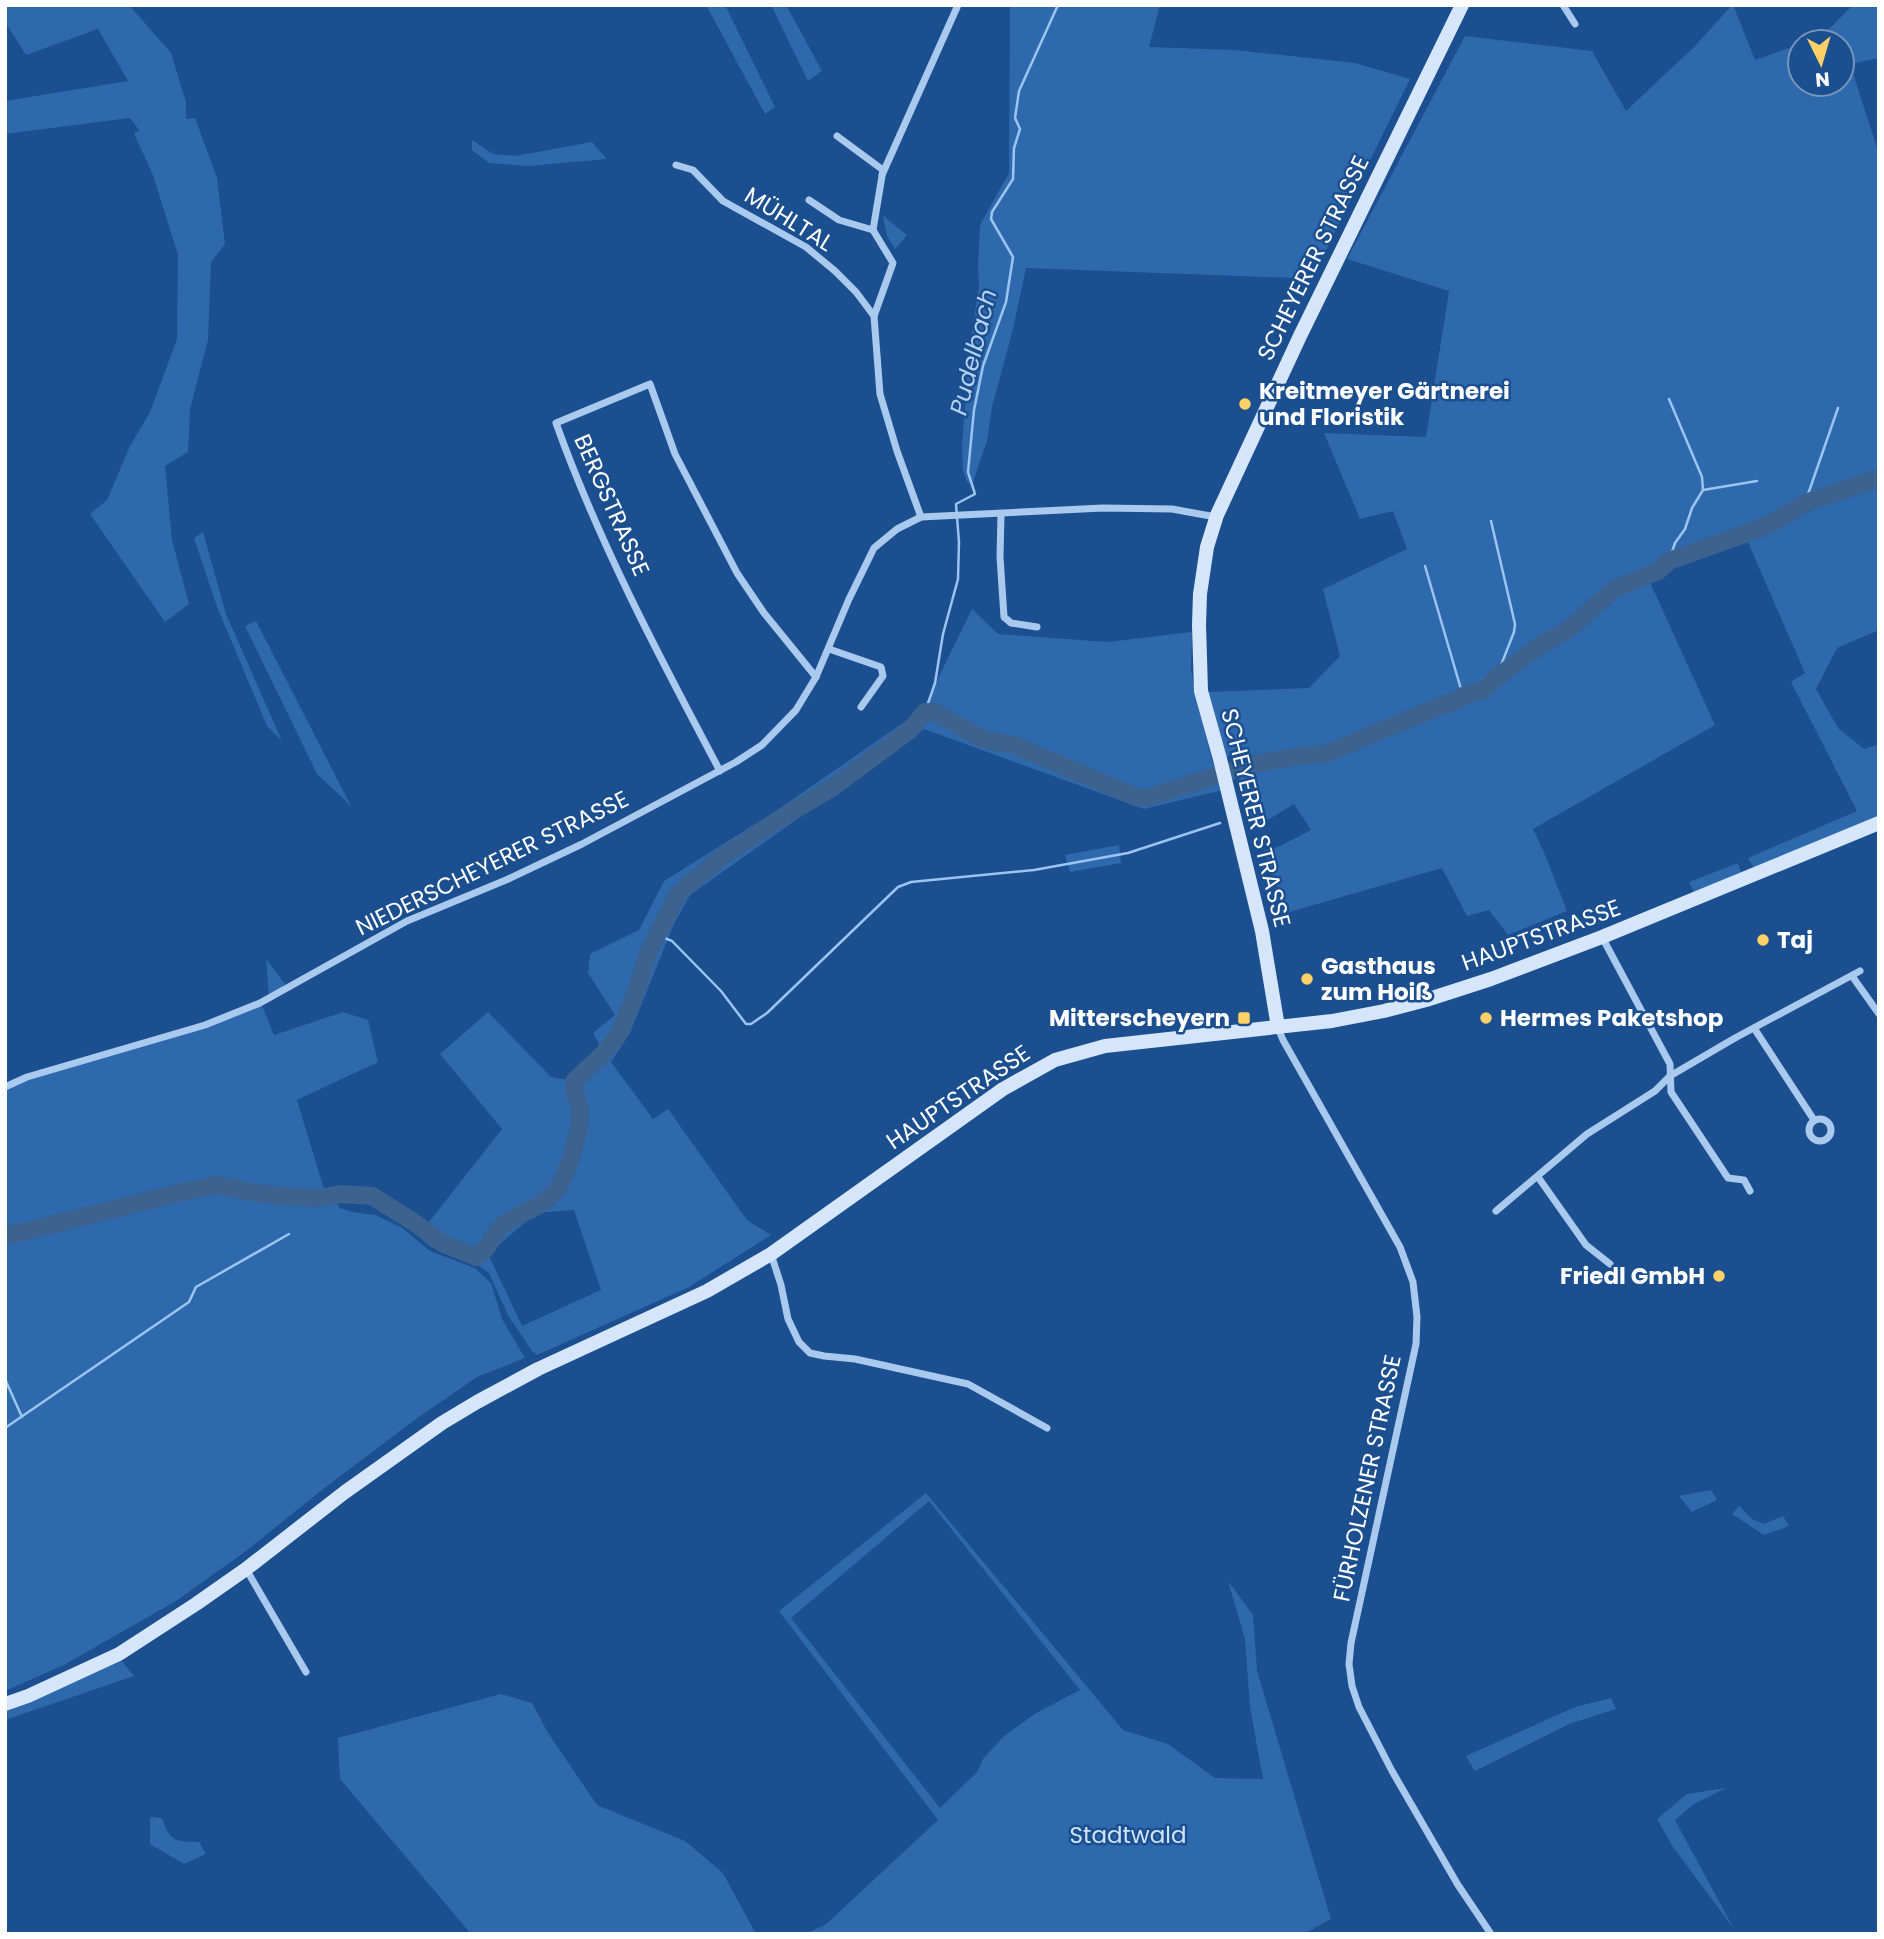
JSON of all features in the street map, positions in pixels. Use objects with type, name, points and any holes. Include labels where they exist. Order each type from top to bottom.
[{"type":"main road","name":"SCHEYERER STRASSE","points":[[1278,1027],[1262,931],[1201,691],[1199,625],[1208,547],[1216,517],[1349,234],[1462,5]]},
{"type":"main road","name":"HAUPTSTRASSE","points":[[5,1704],[119,1654],[246,1569],[345,1492],[442,1423],[538,1369],[682,1304],[771,1254],[1003,1089],[1055,1060],[1105,1046],[1332,1021],[1384,1012],[1491,979],[1602,937],[1879,823]]},
{"type":"street","points":[[882,175],[958,5]]},
{"type":"street","points":[[1563,5],[1575,24]]},
{"type":"street","points":[[837,136],[883,170],[873,230],[893,262],[874,316],[880,394],[921,517]]},
{"type":"street","name":"MÜHLTAL","points":[[676,165],[693,170],[723,201],[806,247],[856,292],[874,316]]},
{"type":"street","points":[[808,200],[839,220],[873,230]]},
{"type":"street","name":"BERGSTRASSE","points":[[720,771],[600,533],[556,423],[650,384],[675,454],[737,573],[764,613],[816,677]]},
{"type":"street","name":"NIEDERSCHEYERER STRASSE","points":[[5,1087],[27,1077],[205,1026],[260,1003],[407,921],[506,880],[582,844],[720,771],[762,745],[796,710],[816,677],[874,548],[897,529],[921,517],[1131,508],[1172,509],[1216,517]]},
{"type":"street","points":[[1001,514],[1000,557],[1004,617],[1011,623],[1037,627]]},
{"type":"street","points":[[829,649],[881,667],[883,677],[861,707]]},
{"type":"street","points":[[1602,937],[1670,1063],[1671,1092],[1728,1178],[1744,1181],[1750,1191]]},
{"type":"street","points":[[1496,1211],[1587,1134],[1656,1091],[1670,1076],[1860,971]]},
{"type":"street","points":[[1852,976],[1879,1014]]},
{"type":"street","name":"FÜRHOLZENER STRASSE","points":[[1278,1027],[1399,1247],[1413,1282],[1417,1317],[1416,1344],[1351,1643],[1349,1664],[1352,1686],[1359,1707],[1392,1771],[1458,1885],[1491,1934]]},
{"type":"street","points":[[1754,1028],[1814,1120]]},
{"type":"street","points":[[1538,1177],[1586,1245],[1609,1264]]},
{"type":"street","points":[[771,1254],[788,1319],[799,1342],[810,1353],[855,1359],[968,1384],[1047,1428]]},
{"type":"street","points":[[246,1569],[306,1672]]},
{"type":"green space","points":[[5,5],[129,5],[171,53],[186,102],[186,119],[195,118],[217,178],[225,244],[211,262],[208,340],[190,409],[188,452],[165,466],[172,540],[189,604],[165,622],[90,514],[107,500],[130,446],[150,412],[177,339],[178,255],[153,175],[134,134],[139,130],[130,118],[5,134],[5,101],[128,81],[98,29],[26,55],[5,22]]},
{"type":"green space","points":[[706,5],[725,5],[775,107],[765,114]]},
{"type":"green space","points":[[771,5],[786,5],[822,71],[808,81]]},
{"type":"green space","points":[[1010,5],[1160,5],[1149,47],[1235,50],[1355,63],[1410,79],[1325,252],[1312,248],[1294,278],[1026,268],[992,407],[987,441],[972,485],[967,482],[963,470],[962,446],[969,351],[979,286],[980,225],[1009,173]]},
{"type":"green space","points":[[1732,5],[1737,5],[1734,7],[1755,60],[1786,49],[1786,98],[1856,98],[1856,83],[1879,154],[1879,468],[1669,561],[1644,577],[1614,589],[1568,630],[1484,690],[1463,696],[1442,697],[1324,747],[1249,760],[1242,753],[1225,757],[1208,692],[1309,688],[1340,656],[1323,589],[1407,549],[1393,511],[1360,519],[1324,433],[1426,437],[1449,291],[1347,259],[1465,36],[1592,51],[1626,111],[1695,46]]},
{"type":"green space","points":[[1879,5],[1879,58],[1856,63],[1856,28],[1830,28],[1851,7]]},
{"type":"green space","points":[[472,140],[493,154],[515,156],[592,142],[607,159],[528,166],[489,163],[472,150]]},
{"type":"green space","points":[[883,216],[907,235],[895,249],[887,236]]},
{"type":"green space","points":[[1879,483],[1879,630],[1837,648],[1816,689],[1838,728],[1864,749],[1879,744],[1879,817],[1755,870],[1748,858],[1857,811],[1791,682],[1805,673],[1747,540],[1832,501]]},
{"type":"green space","points":[[203,532],[226,614],[282,741],[267,726],[217,607],[194,538]]},
{"type":"green space","points":[[1648,578],[1715,725],[1533,829],[1567,911],[1508,935],[1489,910],[1467,916],[1442,868],[1286,913],[1264,850],[1278,847],[1311,830],[1294,804],[1255,828],[1237,773],[1280,764],[1320,760],[1469,701],[1571,634],[1616,594]]},
{"type":"green space","points":[[972,609],[998,634],[1107,642],[1192,632],[1191,671],[1211,757],[1223,790],[1144,809],[924,729],[690,895],[673,926],[630,1033],[611,1062],[653,1119],[668,1109],[747,1220],[771,1235],[689,1287],[537,1355],[508,1315],[489,1273],[476,1264],[431,1247],[418,1236],[502,1129],[440,1054],[488,1012],[551,1077],[574,1081],[604,1053],[593,1033],[615,1015],[588,973],[590,954],[639,930],[664,881],[773,813],[923,709]],"holes":[[[574,1210],[601,1290],[522,1326],[488,1254],[536,1213]]]},
{"type":"green space","points":[[256,621],[351,806],[317,774],[245,626]]},
{"type":"green space","points":[[1119,845],[1121,863],[1070,872],[1065,855]]},
{"type":"green space","points":[[1738,863],[1742,875],[1694,892],[1689,882]]},
{"type":"green space","points":[[266,959],[288,988],[269,999]]},
{"type":"green space","points":[[266,1000],[261,1003],[274,1035],[343,1012],[368,1020],[378,1062],[297,1100],[323,1186],[340,1208],[375,1215],[401,1227],[430,1251],[475,1268],[491,1283],[502,1319],[525,1358],[477,1377],[416,1419],[246,1551],[176,1601],[64,1665],[5,1691],[5,1087],[27,1077],[205,1025]]},
{"type":"green space","points":[[1711,1490],[1717,1500],[1692,1512],[1679,1496]]},
{"type":"green space","name":"Stadtwald","points":[[926,1493],[1123,1730],[1168,1744],[1215,1778],[1263,1779],[1250,1707],[1245,1639],[1228,1581],[1253,1615],[1257,1671],[1331,1919],[1304,1934],[805,1934],[825,1925],[938,1820],[779,1611]],"holes":[[[929,1501],[1080,1690],[1036,1713],[1003,1737],[983,1759],[977,1772],[940,1808],[791,1618]]]},
{"type":"green space","points":[[1739,1506],[1752,1519],[1764,1524],[1783,1516],[1789,1526],[1764,1535],[1732,1514]]},
{"type":"green space","points":[[120,1659],[134,1676],[5,1720],[5,1709]]},
{"type":"green space","points":[[501,1694],[532,1703],[548,1733],[597,1805],[685,1841],[723,1873],[756,1934],[471,1934],[340,1779],[338,1738]]},
{"type":"green space","points":[[1611,1698],[1616,1709],[1569,1724],[1475,1771],[1466,1756],[1575,1707]]},
{"type":"green space","points":[[1726,1788],[1694,1804],[1675,1820],[1734,1929],[1673,1847],[1657,1819],[1687,1794]]},
{"type":"green space","points":[[150,1817],[162,1818],[174,1839],[199,1842],[206,1854],[184,1864],[150,1844]]},
{"type":"waterway","name":"Pudelbach","points":[[925,712],[935,683],[943,634],[958,579],[956,504],[975,494],[968,472],[974,410],[983,366],[1006,302],[1013,257],[991,219],[992,212],[1013,179],[1014,148],[1020,129],[1015,118],[1019,91],[1058,5]]},
{"type":"waterway","points":[[1669,399],[1702,477],[1703,490],[1692,508],[1685,529],[1675,543],[1669,561]]},
{"type":"waterway","points":[[1805,503],[1838,408]]},
{"type":"waterway","points":[[5,1235],[218,1185],[293,1197],[319,1198],[341,1194],[372,1196],[444,1244],[476,1257],[484,1251],[503,1225],[541,1203],[558,1187],[572,1155],[580,1120],[574,1081],[604,1053],[618,1035],[633,1001],[649,951],[678,894],[720,858],[833,787],[910,730],[925,712],[934,712],[985,740],[1014,745],[1136,797],[1147,798],[1249,765],[1325,754],[1455,702],[1463,696],[1484,690],[1542,644],[1568,630],[1614,589],[1658,571],[1669,561],[1774,522],[1805,503],[1879,478]]},
{"type":"waterway","points":[[1703,490],[1757,481]]},
{"type":"waterway","points":[[1491,521],[1515,624],[1496,678]]},
{"type":"waterway","points":[[1425,566],[1463,696]]},
{"type":"waterway","points":[[657,935],[672,941],[721,991],[746,1024],[751,1024],[767,1013],[898,887],[911,882],[1034,870],[1128,853],[1220,823]]},
{"type":"waterway","points":[[5,1428],[189,1302],[196,1287],[289,1234]]},
{"type":"waterway","points":[[5,1379],[22,1417]]},
{"type":"place","name":"Kreitmeyer Gärtnerei und Floristik","points":[[1245,404]]},
{"type":"place","name":"Taj","points":[[1763,940]]},
{"type":"place","name":"Gasthaus zum Hoiß","points":[[1307,979]]},
{"type":"place","name":"Mitterscheyern","points":[[1244,1018]]},
{"type":"place","name":"Hermes Paketshop","points":[[1486,1018]]},
{"type":"place","name":"Friedl GmbH","points":[[1719,1276]]}]
